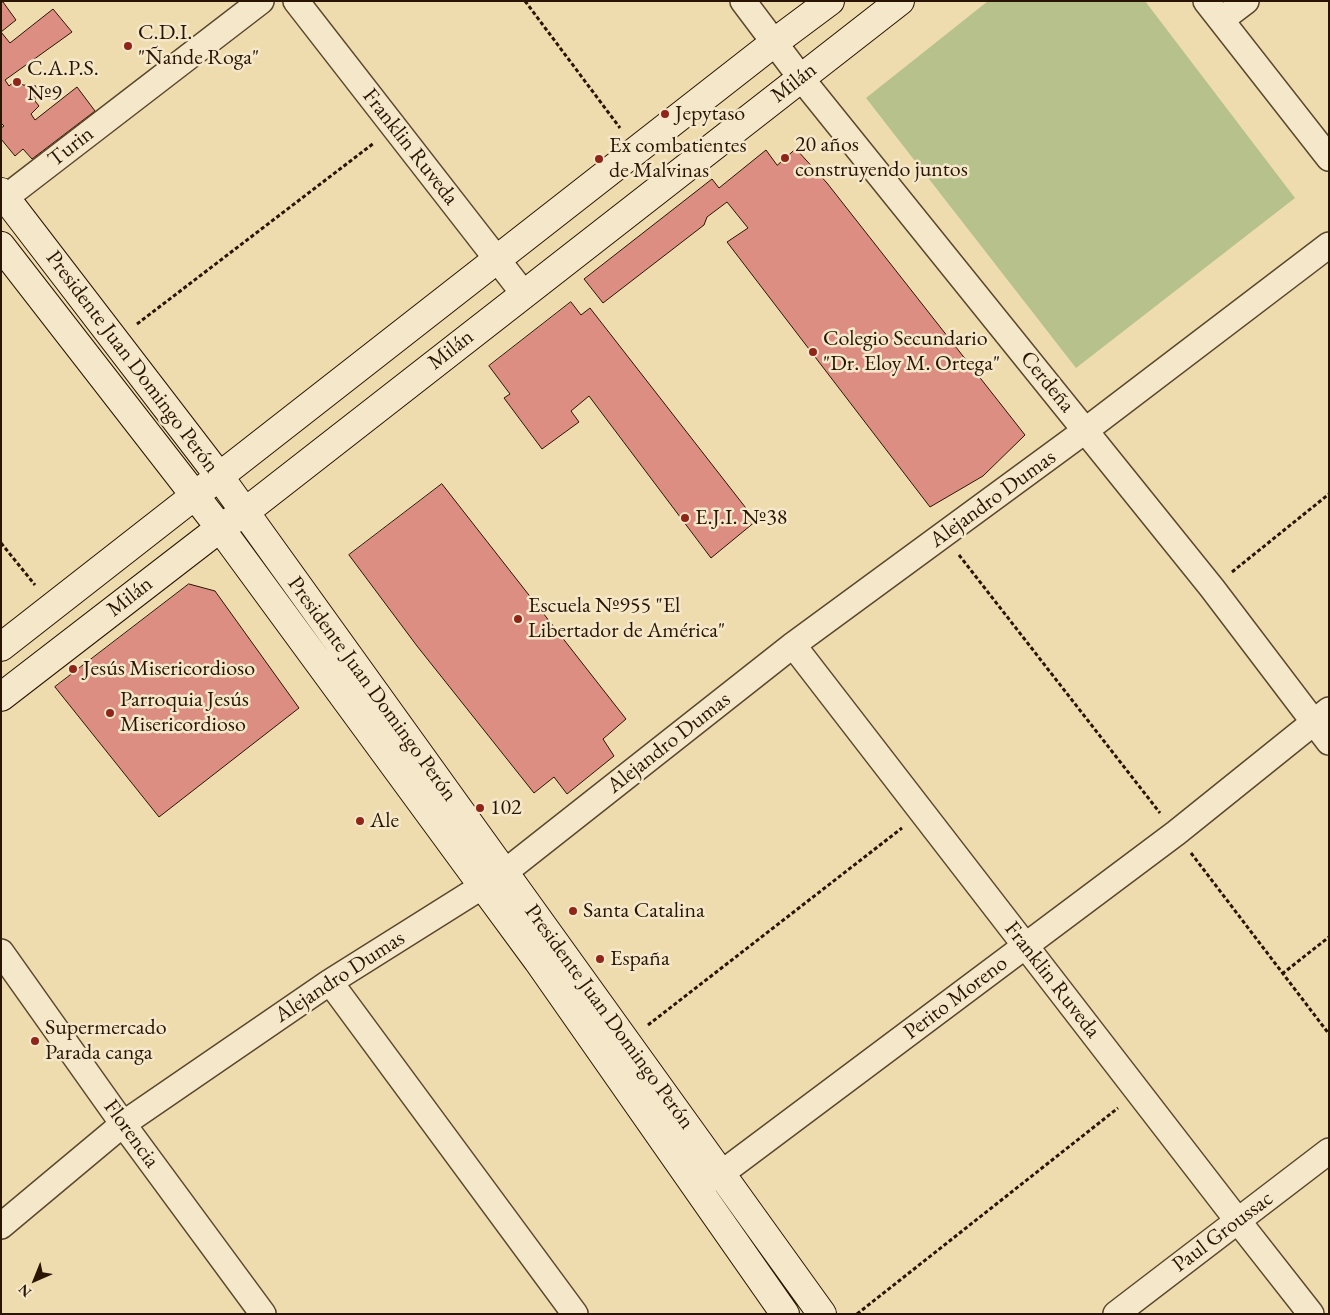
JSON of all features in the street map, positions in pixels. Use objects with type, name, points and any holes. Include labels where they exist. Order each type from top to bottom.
[{"type":"main road","name":"Milán","points":[[1,647],[830,1]]},
{"type":"main road","name":"Milán","points":[[1,697],[220,528],[245,512],[900,1]]},
{"type":"main road","name":"Presidente Juan Domingo Perón","points":[[3,197],[220,476],[494,879],[538,961],[785,1314]]},
{"type":"main road","name":"Presidente Juan Domingo Perón","points":[[1,246],[494,879],[627,1042],[822,1314]]},
{"type":"street","name":"Turin","points":[[3,197],[261,1]]},
{"type":"street","name":"Franklin Ruveda","points":[[296,1],[524,294]]},
{"type":"street","name":"Cerdeña","points":[[743,1],[801,78],[1212,588],[1321,716],[1329,742]]},
{"type":"street","points":[[1246,1],[1214,11],[1329,158]]},
{"type":"street","name":"Alejandro Dumas","points":[[1,1226],[123,1124],[330,982],[494,879],[793,645],[1086,430],[1329,245]]},
{"type":"street","name":"Franklin Ruveda","points":[[793,645],[1311,1314]]},
{"type":"street","name":"Perito Moreno","points":[[697,1187],[722,1173],[1176,833],[1321,716]]},
{"type":"street","name":"Florencia","points":[[1,952],[123,1124],[263,1314]]},
{"type":"street","points":[[330,982],[575,1314]]},
{"type":"street","name":"Paul Groussac","points":[[1116,1314],[1329,1151]]},
{"type":"path","points":[[525,1],[637,150]]},
{"type":"path","points":[[116,340],[394,127]]},
{"type":"path","points":[[1212,588],[1329,494]]},
{"type":"path","points":[[944,535],[1176,833],[1329,1034]]},
{"type":"path","points":[[1,542],[53,606]]},
{"type":"path","points":[[627,1042],[922,812]]},
{"type":"path","points":[[1282,974],[1329,937]]},
{"type":"path","points":[[857,1314],[1138,1092]]},
{"type":"green space","points":[[988,1],[1145,1],[1295,198],[1076,368],[866,98]]},
{"type":"building","points":[[3,2],[16,20],[1,32],[1,4]]},
{"type":"building","name":"C.A.P.S. Nº9","points":[[53,9],[72,32],[5,80],[9,86],[17,79],[23,85],[36,86],[35,101],[39,106],[31,114],[35,120],[77,87],[95,111],[32,159],[23,149],[15,156],[1,139],[1,128],[4,126],[1,123],[1,32],[10,43]]},
{"type":"building","name":"Colegio Secundario \"Dr. Eloy M. Ortega\"","points":[[796,149],[827,183],[1025,435],[983,476],[930,507],[727,242],[748,228],[727,202],[707,217],[704,225],[603,303],[584,279],[712,179],[719,188],[766,150],[777,165]]},
{"type":"building","points":[[571,302],[581,315],[590,308],[756,521],[711,558],[589,396],[571,411],[579,422],[542,449],[504,398],[510,394],[489,366]]},
{"type":"building","points":[[442,484],[626,719],[603,739],[614,756],[567,794],[554,777],[534,793],[417,646],[349,555]]},
{"type":"building","name":"Parroquia Jesús Misericordioso","points":[[189,584],[215,591],[299,708],[159,817],[55,687]]},
{"type":"place","name":"C.D.I. \"Ñande Roga\"","points":[[128,46]]},
{"type":"place","name":"C.A.P.S. Nº9","points":[[17,82]]},
{"type":"place","name":"Jepytaso","points":[[665,114]]},
{"type":"place","name":"20 años construyendo juntos","points":[[785,158]]},
{"type":"place","name":"Ex combatientes de Malvinas","points":[[599,159]]},
{"type":"place","name":"Colegio Secundario \"Dr. Eloy M. Ortega\"","points":[[813,352]]},
{"type":"place","name":"E.J.I. Nº38","points":[[685,518]]},
{"type":"place","name":"Escuela Nº955 \"El Libertador de América\"","points":[[518,619]]},
{"type":"place","name":"Jesús Misericordioso","points":[[73,669]]},
{"type":"place","name":"Parroquia Jesús Misericordioso","points":[[110,713]]},
{"type":"place","name":"102","points":[[480,808]]},
{"type":"place","name":"Ale","points":[[360,821]]},
{"type":"place","name":"Santa Catalina","points":[[573,911]]},
{"type":"place","name":"España","points":[[600,959]]},
{"type":"place","name":"Supermercado Parada canga","points":[[35,1041]]}]
